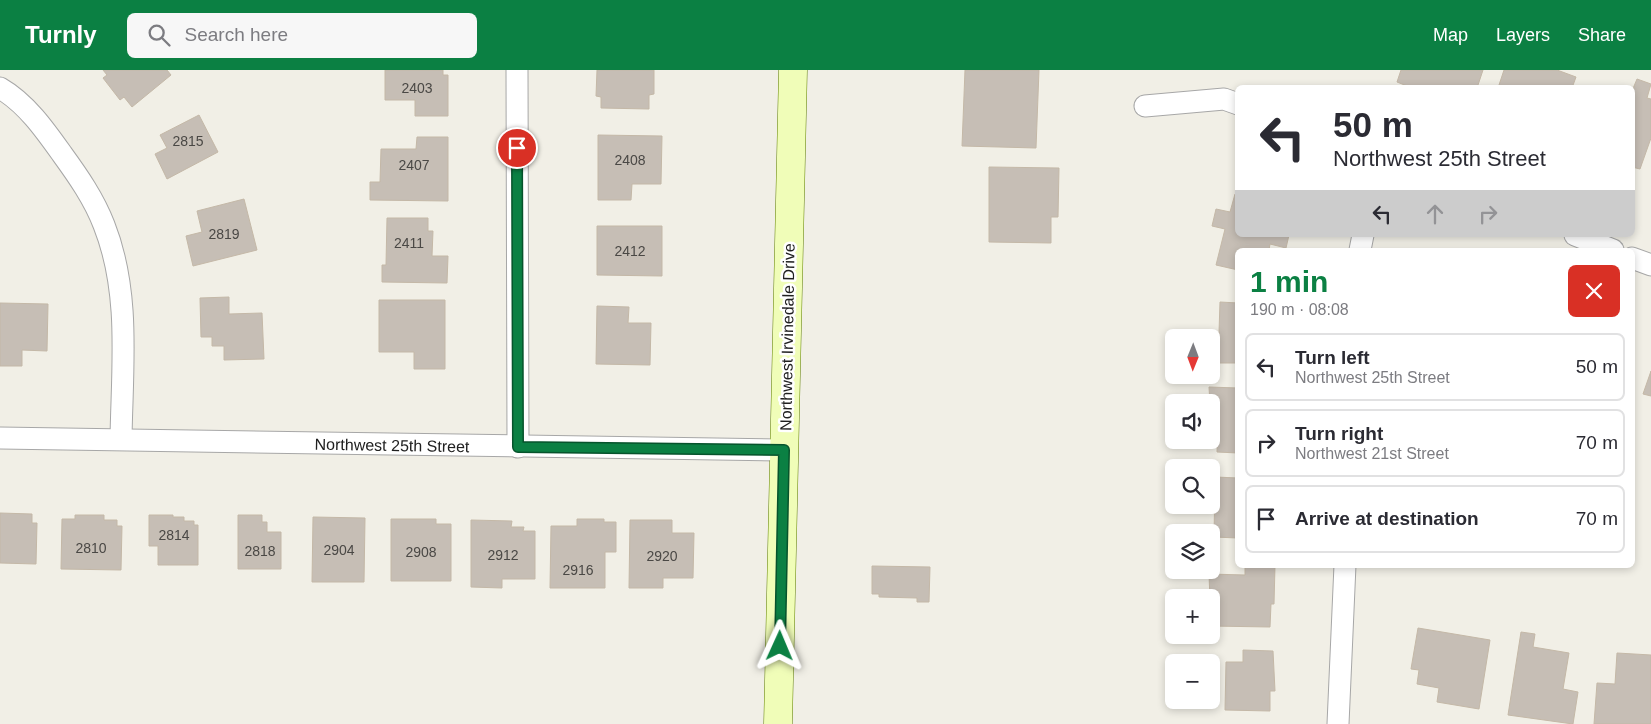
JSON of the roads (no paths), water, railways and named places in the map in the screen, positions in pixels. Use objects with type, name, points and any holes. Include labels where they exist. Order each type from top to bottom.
[{"type":"main road","name":"Northwest Irvinedale Drive","points":[[778,724],[793,70]]},
{"type":"street","points":[[517,70],[518,447]]},
{"type":"street","points":[[0,88],[8,92],[43,126],[86,188],[104,226],[122,298],[121,440]]},
{"type":"street","points":[[1145,106],[1224,99],[1235,103]]},
{"type":"street","points":[[1580,237],[1608,248]]},
{"type":"street","points":[[1635,259],[1651,265]]},
{"type":"street","name":"Northwest 25th Street","points":[[0,438],[784,450]]},
{"type":"street","points":[[1338,724],[1345,568]]}]
